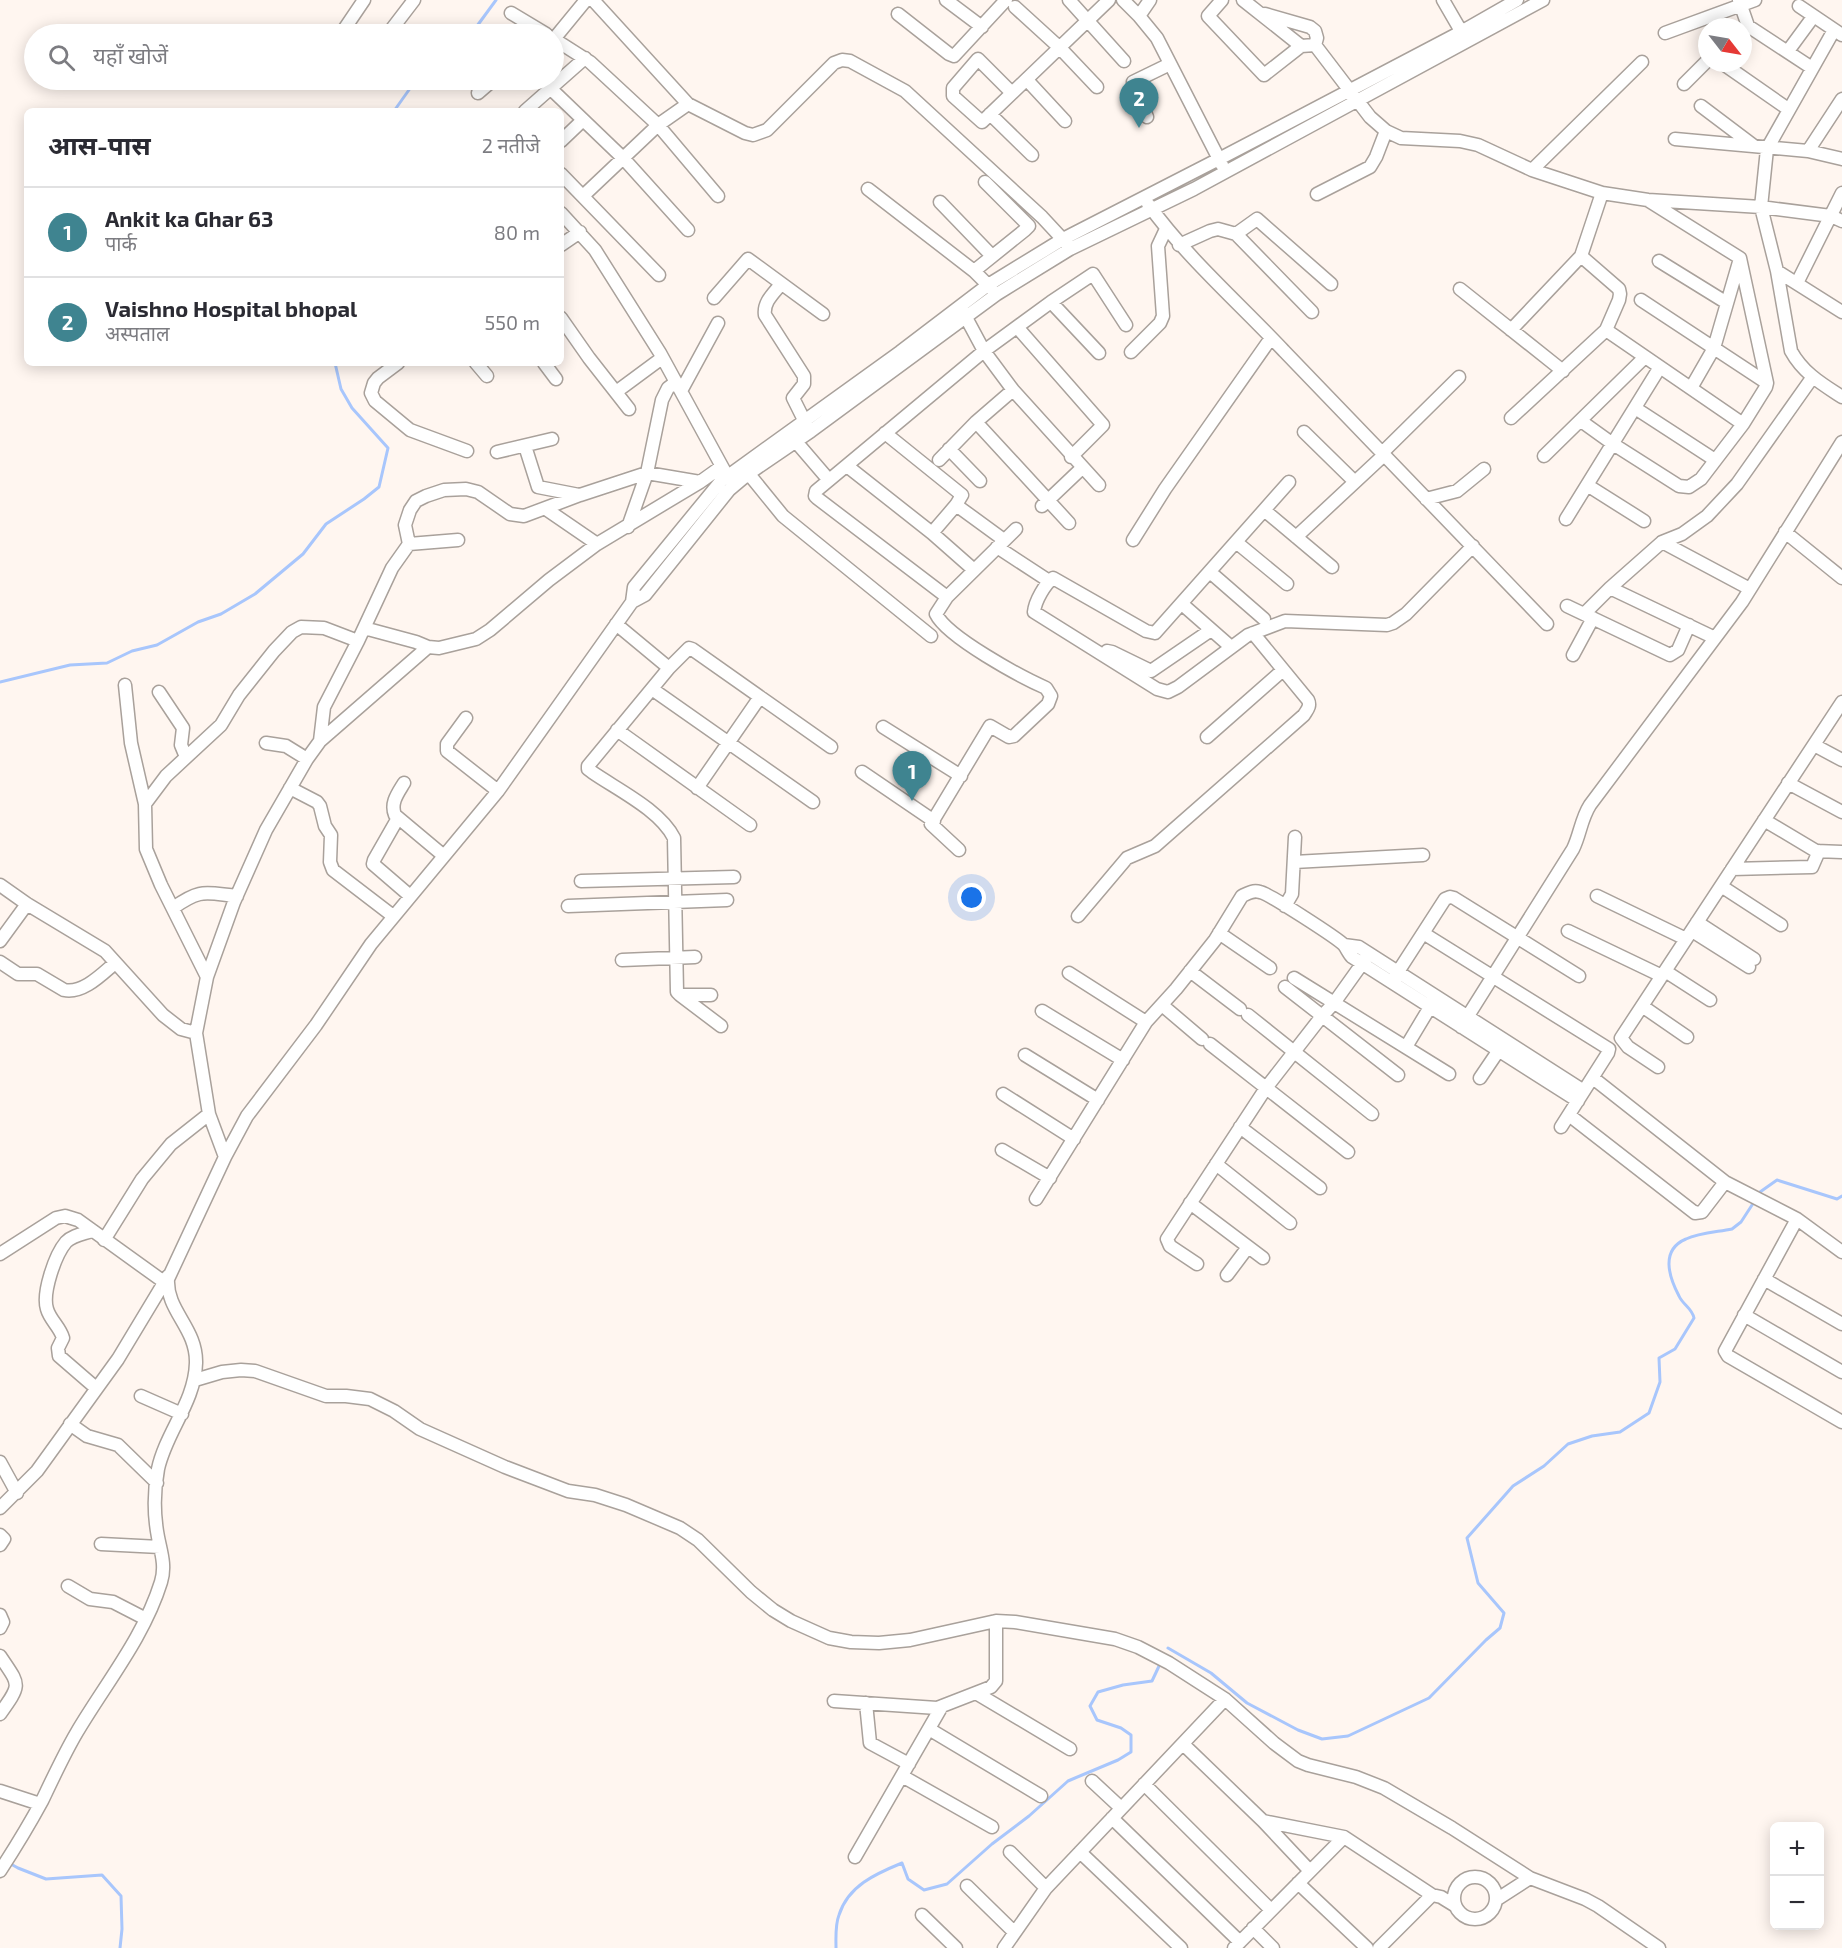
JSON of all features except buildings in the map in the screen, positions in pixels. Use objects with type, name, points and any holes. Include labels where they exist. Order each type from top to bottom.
[{"type":"street","points":[[348,24],[364,0]]},
{"type":"street","points":[[396,24],[414,0]]},
{"type":"street","points":[[561,24],[586,0]]},
{"type":"street","points":[[593,0],[688,104],[753,135],[773,126],[834,63],[842,60],[850,61],[905,91],[1067,244]]},
{"type":"street","points":[[946,0],[982,27]]},
{"type":"street","points":[[1070,0],[1124,61]]},
{"type":"street","points":[[1012,93],[978,59],[953,88],[953,96],[982,122],[1109,0]]},
{"type":"street","points":[[1123,0],[1157,38],[1226,172]]},
{"type":"street","points":[[1139,16],[1150,0]]},
{"type":"street","points":[[1222,0],[1208,16],[1264,75],[1301,46],[1315,45]]},
{"type":"street","points":[[1243,0],[1301,46]]},
{"type":"street","points":[[1443,0],[1464,37]]},
{"type":"street","points":[[364,628],[428,647],[439,648],[476,639],[597,544],[700,482],[745,470],[963,312],[998,294],[1067,244],[1152,210],[1358,101],[1464,37],[1517,0]]},
{"type":"street","points":[[963,312],[988,285],[1067,244],[1144,198],[1349,90],[1543,0]]},
{"type":"street","points":[[1665,33],[1740,2],[1755,0]]},
{"type":"street","points":[[898,14],[951,56],[956,54],[1007,1],[1060,48],[1097,87]]},
{"type":"street","points":[[1740,2],[1743,18]]},
{"type":"street","points":[[1799,6],[1838,33],[1812,68],[1788,109],[1761,148],[1761,207],[1777,271],[1791,351],[1797,362],[1812,378],[1842,397]]},
{"type":"street","points":[[1259,12],[1310,27],[1315,31],[1317,38],[1315,45]]},
{"type":"street","points":[[511,13],[529,24]]},
{"type":"street","points":[[1788,51],[1813,17]]},
{"type":"street","points":[[1752,32],[1788,51],[1812,68]]},
{"type":"street","points":[[1315,45],[1370,117],[1386,131],[1401,138],[1460,141],[1478,145],[1532,170],[1602,193],[1648,200],[1761,207],[1837,218]]},
{"type":"street","points":[[564,46],[585,58],[658,125],[718,196]]},
{"type":"street","points":[[564,76],[585,58]]},
{"type":"street","points":[[1532,170],[1642,62]]},
{"type":"street","points":[[1147,117],[1132,82],[1170,64]]},
{"type":"street","points":[[1684,84],[1698,70]]},
{"type":"street","points":[[1735,72],[1788,109]]},
{"type":"street","points":[[1028,80],[1065,121]]},
{"type":"street","points":[[478,93],[481,90]]},
{"type":"street","points":[[528,108],[548,90]]},
{"type":"street","points":[[552,90],[624,159],[688,230]]},
{"type":"street","points":[[1808,151],[1842,99]]},
{"type":"street","points":[[583,196],[658,125],[688,104]]},
{"type":"street","points":[[1701,105],[1761,148]]},
{"type":"street","points":[[990,114],[1032,155]]},
{"type":"street","points":[[564,138],[583,120]]},
{"type":"street","points":[[1317,194],[1370,167],[1386,131]]},
{"type":"street","points":[[1675,139],[1808,151],[1842,159]]},
{"type":"street","points":[[564,177],[659,275]]},
{"type":"street","points":[[974,271],[1029,226],[985,182]]},
{"type":"street","points":[[868,189],[974,271],[998,294]]},
{"type":"street","points":[[1511,330],[1581,256],[1602,193]]},
{"type":"street","points":[[1797,283],[1837,218],[1842,193]]},
{"type":"street","points":[[1144,198],[1179,245],[1547,624]]},
{"type":"street","points":[[1581,421],[1679,486],[1685,487],[1701,479],[1743,424],[1766,387],[1740,258],[1648,200]]},
{"type":"street","points":[[940,202],[992,256]]},
{"type":"street","points":[[564,216],[595,250],[662,358],[728,476]]},
{"type":"street","points":[[1236,234],[1257,219],[1331,284]]},
{"type":"street","points":[[1179,245],[1218,229],[1236,234],[1312,312]]},
{"type":"street","points":[[1131,352],[1160,323],[1163,316],[1158,246],[1166,230]]},
{"type":"street","points":[[564,244],[580,232]]},
{"type":"street","points":[[1511,418],[1606,330],[1620,294],[1619,289],[1581,256]]},
{"type":"street","points":[[1691,388],[1714,348],[1740,258]]},
{"type":"street","points":[[714,298],[748,260],[824,314]]},
{"type":"street","points":[[1659,261],[1727,303]]},
{"type":"street","points":[[1777,271],[1842,312]]},
{"type":"street","points":[[947,597],[817,498],[816,491],[984,351],[1093,274],[1126,325]]},
{"type":"street","points":[[781,284],[766,303],[765,315],[804,376],[804,384],[793,398],[807,426]]},
{"type":"street","points":[[1460,289],[1563,370]]},
{"type":"street","points":[[1641,300],[1767,383]]},
{"type":"street","points":[[1051,302],[1099,353]]},
{"type":"street","points":[[963,312],[984,351],[1013,390],[1071,457],[1099,485]]},
{"type":"street","points":[[564,322],[630,409]]},
{"type":"street","points":[[679,387],[718,323]]},
{"type":"street","points":[[1017,327],[1103,425],[1071,457]]},
{"type":"street","points":[[1606,330],[1743,424]]},
{"type":"street","points":[[1133,540],[1165,489],[1271,338]]},
{"type":"street","points":[[1544,456],[1644,357]]},
{"type":"street","points":[[616,392],[662,358]]},
{"type":"street","points":[[394,366],[374,382],[371,393],[375,401],[410,430],[467,451]]},
{"type":"street","points":[[479,366],[487,375]]},
{"type":"street","points":[[546,366],[556,379]]},
{"type":"street","points":[[1566,519],[1660,368]]},
{"type":"street","points":[[1296,537],[1459,377]]},
{"type":"street","points":[[1573,655],[1588,616],[1610,588],[1662,542],[1692,528],[1724,499],[1812,378]]},
{"type":"street","points":[[628,527],[647,473],[662,400],[668,388],[679,387]]},
{"type":"street","points":[[939,460],[976,422],[1013,390]]},
{"type":"street","points":[[1635,408],[1715,460]]},
{"type":"street","points":[[976,422],[1045,503],[1069,523]]},
{"type":"street","points":[[1304,432],[1354,481]]},
{"type":"street","points":[[885,433],[962,495],[932,533]]},
{"type":"street","points":[[792,437],[828,479]]},
{"type":"street","points":[[497,452],[552,439]]},
{"type":"street","points":[[1464,1022],[1573,849],[1584,815],[1590,805],[1749,590],[1842,442]]},
{"type":"street","points":[[525,446],[538,487],[580,495]]},
{"type":"street","points":[[949,449],[980,481]]},
{"type":"street","points":[[847,466],[932,533],[974,570]]},
{"type":"street","points":[[1045,503],[1082,468]]},
{"type":"street","points":[[1426,500],[1457,491],[1484,469]]},
{"type":"street","points":[[745,470],[783,516],[931,636]]},
{"type":"street","points":[[320,741],[324,707],[392,568],[409,544],[405,525],[416,501],[444,490],[466,489],[478,492],[510,514],[518,516],[534,514],[580,495],[647,473],[700,482]]},
{"type":"street","points":[[1,1870],[40,1804],[75,1734],[140,1632],[162,1581],[163,1560],[155,1504],[157,1483],[164,1449],[182,1414],[195,1380],[196,1361],[191,1334],[170,1299],[168,1279],[225,1157],[247,1116],[316,1025],[371,944],[409,895],[498,791],[632,602],[634,587],[721,481],[728,476]]},
{"type":"street","points":[[1289,482],[1159,630],[1152,633],[1056,579],[1050,579],[1034,606],[1034,612],[1157,688],[1168,692],[1253,633],[1277,624],[1292,620],[1387,625],[1393,623],[1406,614],[1473,546]]},
{"type":"street","points":[[1587,485],[1644,521]]},
{"type":"street","points":[[956,505],[1049,581]]},
{"type":"street","points":[[546,509],[597,544]]},
{"type":"street","points":[[1264,510],[1332,567]]},
{"type":"street","points":[[959,850],[932,824],[990,726],[1009,737],[1014,736],[1048,704],[1051,696],[1046,688],[963,640],[941,622],[936,614],[947,597],[1016,529]]},
{"type":"street","points":[[1785,532],[1842,578]]},
{"type":"street","points":[[409,544],[458,540]]},
{"type":"street","points":[[1236,542],[1287,584]]},
{"type":"street","points":[[1662,542],[1749,590]]},
{"type":"street","points":[[1210,572],[1264,619]]},
{"type":"street","points":[[1610,588],[1715,638]]},
{"type":"street","points":[[1182,604],[1231,647]]},
{"type":"street","points":[[1567,606],[1670,655],[1678,650],[1689,625]]},
{"type":"street","points":[[616,624],[669,668]]},
{"type":"street","points":[[145,804],[162,780],[221,725],[239,695],[292,632],[301,627],[317,627],[358,641]]},
{"type":"street","points":[[1097,651],[1112,652],[1151,671],[1211,630]]},
{"type":"street","points":[[1078,916],[1127,858],[1155,846],[1304,715],[1309,703],[1253,633]]},
{"type":"street","points":[[225,1157],[209,1114],[196,1033],[207,977],[237,896],[266,830],[320,741],[428,647]]},
{"type":"street","points":[[721,1026],[677,992],[674,838],[656,815],[588,769],[590,762],[685,650],[692,649],[831,747]]},
{"type":"street","points":[[1207,737],[1283,670]]},
{"type":"street","points":[[125,685],[131,743],[145,804],[146,849],[161,885],[207,977]]},
{"type":"street","points":[[652,689],[813,802]]},
{"type":"street","points":[[159,692],[183,728],[181,745],[186,757]]},
{"type":"street","points":[[698,788],[760,697]]},
{"type":"street","points":[[1658,1067],[1628,1047],[1621,1038],[1841,705]]},
{"type":"street","points":[[466,718],[447,744],[447,751],[498,791]]},
{"type":"street","points":[[883,727],[961,776]]},
{"type":"street","points":[[617,730],[750,825]]},
{"type":"street","points":[[266,743],[286,746],[307,759]]},
{"type":"street","points":[[1814,745],[1842,760]]},
{"type":"street","points":[[862,772],[934,820]]},
{"type":"street","points":[[404,783],[393,802],[393,812],[444,856]]},
{"type":"street","points":[[1788,783],[1842,812]]},
{"type":"street","points":[[290,789],[317,802],[320,806],[325,826],[331,835],[330,862],[333,870],[393,916]]},
{"type":"street","points":[[398,818],[373,864],[409,895]]},
{"type":"street","points":[[1764,820],[1816,851],[1842,852]]},
{"type":"street","points":[[1285,906],[1292,894],[1295,837]]},
{"type":"street","points":[[1732,869],[1812,867],[1820,851]]},
{"type":"street","points":[[1294,862],[1423,855]]},
{"type":"street","points":[[581,882],[734,877]]},
{"type":"street","points":[[0,885],[105,951],[163,1015],[181,1029],[196,1033]]},
{"type":"street","points":[[1721,886],[1781,925]]},
{"type":"street","points":[[1036,1199],[1146,1022],[1220,933],[1242,896],[1250,892],[1258,891],[1266,894],[1344,945],[1359,947],[1365,959],[1581,1096]]},
{"type":"street","points":[[173,908],[195,894],[237,896]]},
{"type":"street","points":[[1597,896],[1692,931],[1751,963]]},
{"type":"street","points":[[1394,977],[1445,899],[1450,897],[1579,976]]},
{"type":"street","points":[[568,906],[727,900]]},
{"type":"street","points":[[0,941],[27,904]]},
{"type":"street","points":[[1568,931],[1664,973],[1710,1000]]},
{"type":"street","points":[[1220,933],[1270,968]]},
{"type":"street","points":[[1423,933],[1609,1049],[1561,1127]]},
{"type":"street","points":[[622,960],[696,957]]},
{"type":"street","points":[[1197,1264],[1170,1246],[1167,1239],[1266,1088],[1322,1016],[1335,1003],[1365,959]]},
{"type":"street","points":[[0,962],[20,975],[37,974],[69,991],[90,983],[115,963]]},
{"type":"street","points":[[1190,971],[1372,1114]]},
{"type":"street","points":[[1069,973],[1146,1022]]},
{"type":"street","points":[[1398,1075],[1322,1016],[1290,982],[1335,1003],[1449,1074]]},
{"type":"street","points":[[680,995],[711,995]]},
{"type":"street","points":[[1406,1047],[1433,1002]]},
{"type":"street","points":[[1161,1005],[1348,1152]]},
{"type":"street","points":[[1642,1006],[1688,1037]]},
{"type":"street","points":[[1042,1011],[1123,1060]]},
{"type":"street","points":[[1480,1078],[1502,1045]]},
{"type":"street","points":[[1025,1055],[1098,1100]]},
{"type":"street","points":[[1593,1078],[1725,1182],[1797,1219],[1842,1252]]},
{"type":"street","points":[[1003,1094],[1074,1139]]},
{"type":"street","points":[[104,1240],[156,1161],[171,1144],[209,1114]]},
{"type":"street","points":[[1569,1115],[1695,1213],[1702,1212],[1725,1182]]},
{"type":"street","points":[[1240,1126],[1320,1188]]},
{"type":"street","points":[[1002,1149],[1050,1178]]},
{"type":"street","points":[[1216,1164],[1290,1223]]},
{"type":"street","points":[[1190,1203],[1263,1258]]},
{"type":"street","points":[[0,1254],[56,1218],[71,1217],[164,1282]]},
{"type":"street","points":[[1797,1219],[1725,1351],[1728,1356],[1842,1422]]},
{"type":"street","points":[[92,1231],[77,1235],[67,1241],[60,1251],[45,1299],[50,1317],[63,1338],[58,1348],[59,1356],[96,1388]]},
{"type":"street","points":[[1227,1275],[1248,1247]]},
{"type":"street","points":[[0,1508],[37,1471],[118,1359],[173,1267]]},
{"type":"street","points":[[1764,1279],[1842,1324]]},
{"type":"street","points":[[1744,1315],[1842,1372]]},
{"type":"street","points":[[195,1380],[222,1372],[255,1371],[327,1396],[370,1399],[394,1411],[420,1429],[505,1467],[568,1491],[595,1495],[626,1505],[680,1528],[698,1540],[751,1592],[773,1610],[791,1621],[830,1638],[851,1642],[879,1643],[910,1640],[996,1621],[1015,1622],[1115,1639],[1156,1656],[1225,1699],[1274,1743],[1298,1761],[1356,1777],[1384,1788],[1530,1878],[1592,1902],[1659,1948]]},
{"type":"street","points":[[141,1396],[182,1414]]},
{"type":"street","points":[[70,1424],[87,1436],[118,1445],[157,1483]]},
{"type":"street","points":[[0,1462],[17,1493]]},
{"type":"street","points":[[0,1534],[4,1539],[0,1545]]},
{"type":"street","points":[[101,1544],[160,1547]]},
{"type":"street","points":[[68,1586],[90,1599],[113,1602],[146,1619]]},
{"type":"street","points":[[0,1615],[3,1622],[0,1628]]},
{"type":"street","points":[[834,1701],[937,1708],[991,1687],[996,1681],[996,1621]]},
{"type":"street","points":[[0,1656],[16,1682],[16,1688],[0,1714]]},
{"type":"street","points":[[976,1693],[1070,1749]]},
{"type":"street","points":[[1004,1948],[1046,1888],[1225,1699]]},
{"type":"street","points":[[866,1703],[870,1743],[909,1764]]},
{"type":"street","points":[[855,1857],[942,1706]]},
{"type":"street","points":[[929,1729],[1041,1796]]},
{"type":"street","points":[[1183,1744],[1263,1821],[1310,1871]]},
{"type":"street","points":[[903,1776],[992,1827]]},
{"type":"street","points":[[1092,1781],[1121,1808]]},
{"type":"street","points":[[1144,1784],[1272,1910]]},
{"type":"street","points":[[0,1791],[40,1804]]},
{"type":"street","points":[[1112,1818],[1237,1945],[1344,1837]]},
{"type":"street","points":[[1263,1821],[1344,1837],[1436,1896],[1454,1905],[1463,1916],[1477,1920],[1490,1913],[1496,1900],[1530,1878]]},
{"type":"street","points":[[1080,1851],[1181,1948]]},
{"type":"street","points":[[1010,1852],[1046,1888]]},
{"type":"street","points":[[1454,1905],[1455,1891],[1463,1880],[1476,1876],[1494,1887],[1496,1900]]},
{"type":"street","points":[[1298,1883],[1367,1948]]},
{"type":"street","points":[[967,1886],[1014,1932]]},
{"type":"street","points":[[1379,1948],[1436,1896],[1455,1891]]},
{"type":"street","points":[[922,1915],[956,1948]]},
{"type":"street","points":[[1253,1928],[1273,1948]]},
{"type":"waterway","points":[[478,24],[496,0]]},
{"type":"waterway","points":[[396,108],[409,90]]},
{"type":"waterway","points":[[0,682],[70,665],[107,663],[132,651],[157,645],[198,622],[221,614],[255,594],[303,554],[326,524],[379,487],[388,448],[352,408],[341,389],[336,366]]},
{"type":"waterway","points":[[1757,1196],[1777,1180],[1837,1199],[1842,1196]]},
{"type":"waterway","points":[[1168,1648],[1211,1673],[1247,1703],[1298,1730],[1322,1739],[1348,1736],[1429,1698],[1500,1628],[1504,1613],[1478,1583],[1467,1538],[1513,1486],[1544,1466],[1568,1444],[1592,1436],[1620,1432],[1649,1413],[1660,1382],[1659,1358],[1675,1349],[1694,1318],[1672,1281],[1669,1264],[1673,1250],[1678,1244],[1691,1237],[1732,1229],[1741,1222],[1754,1202]]},
{"type":"waterway","points":[[836,1948],[837,1923],[843,1905],[864,1882],[902,1863],[908,1879],[924,1890],[947,1884],[1068,1781],[1118,1760],[1131,1752],[1131,1735],[1121,1728],[1097,1720],[1090,1706],[1098,1692],[1123,1685],[1152,1681],[1160,1664]]},
{"type":"waterway","points":[[9,1863],[46,1879],[102,1875],[121,1896],[120,1948]]},
{"type":"place","name":"Vaishno Hospital bhopal","points":[[1139,128]]},
{"type":"place","name":"Ankit ka Ghar 63","points":[[912,801]]}]
